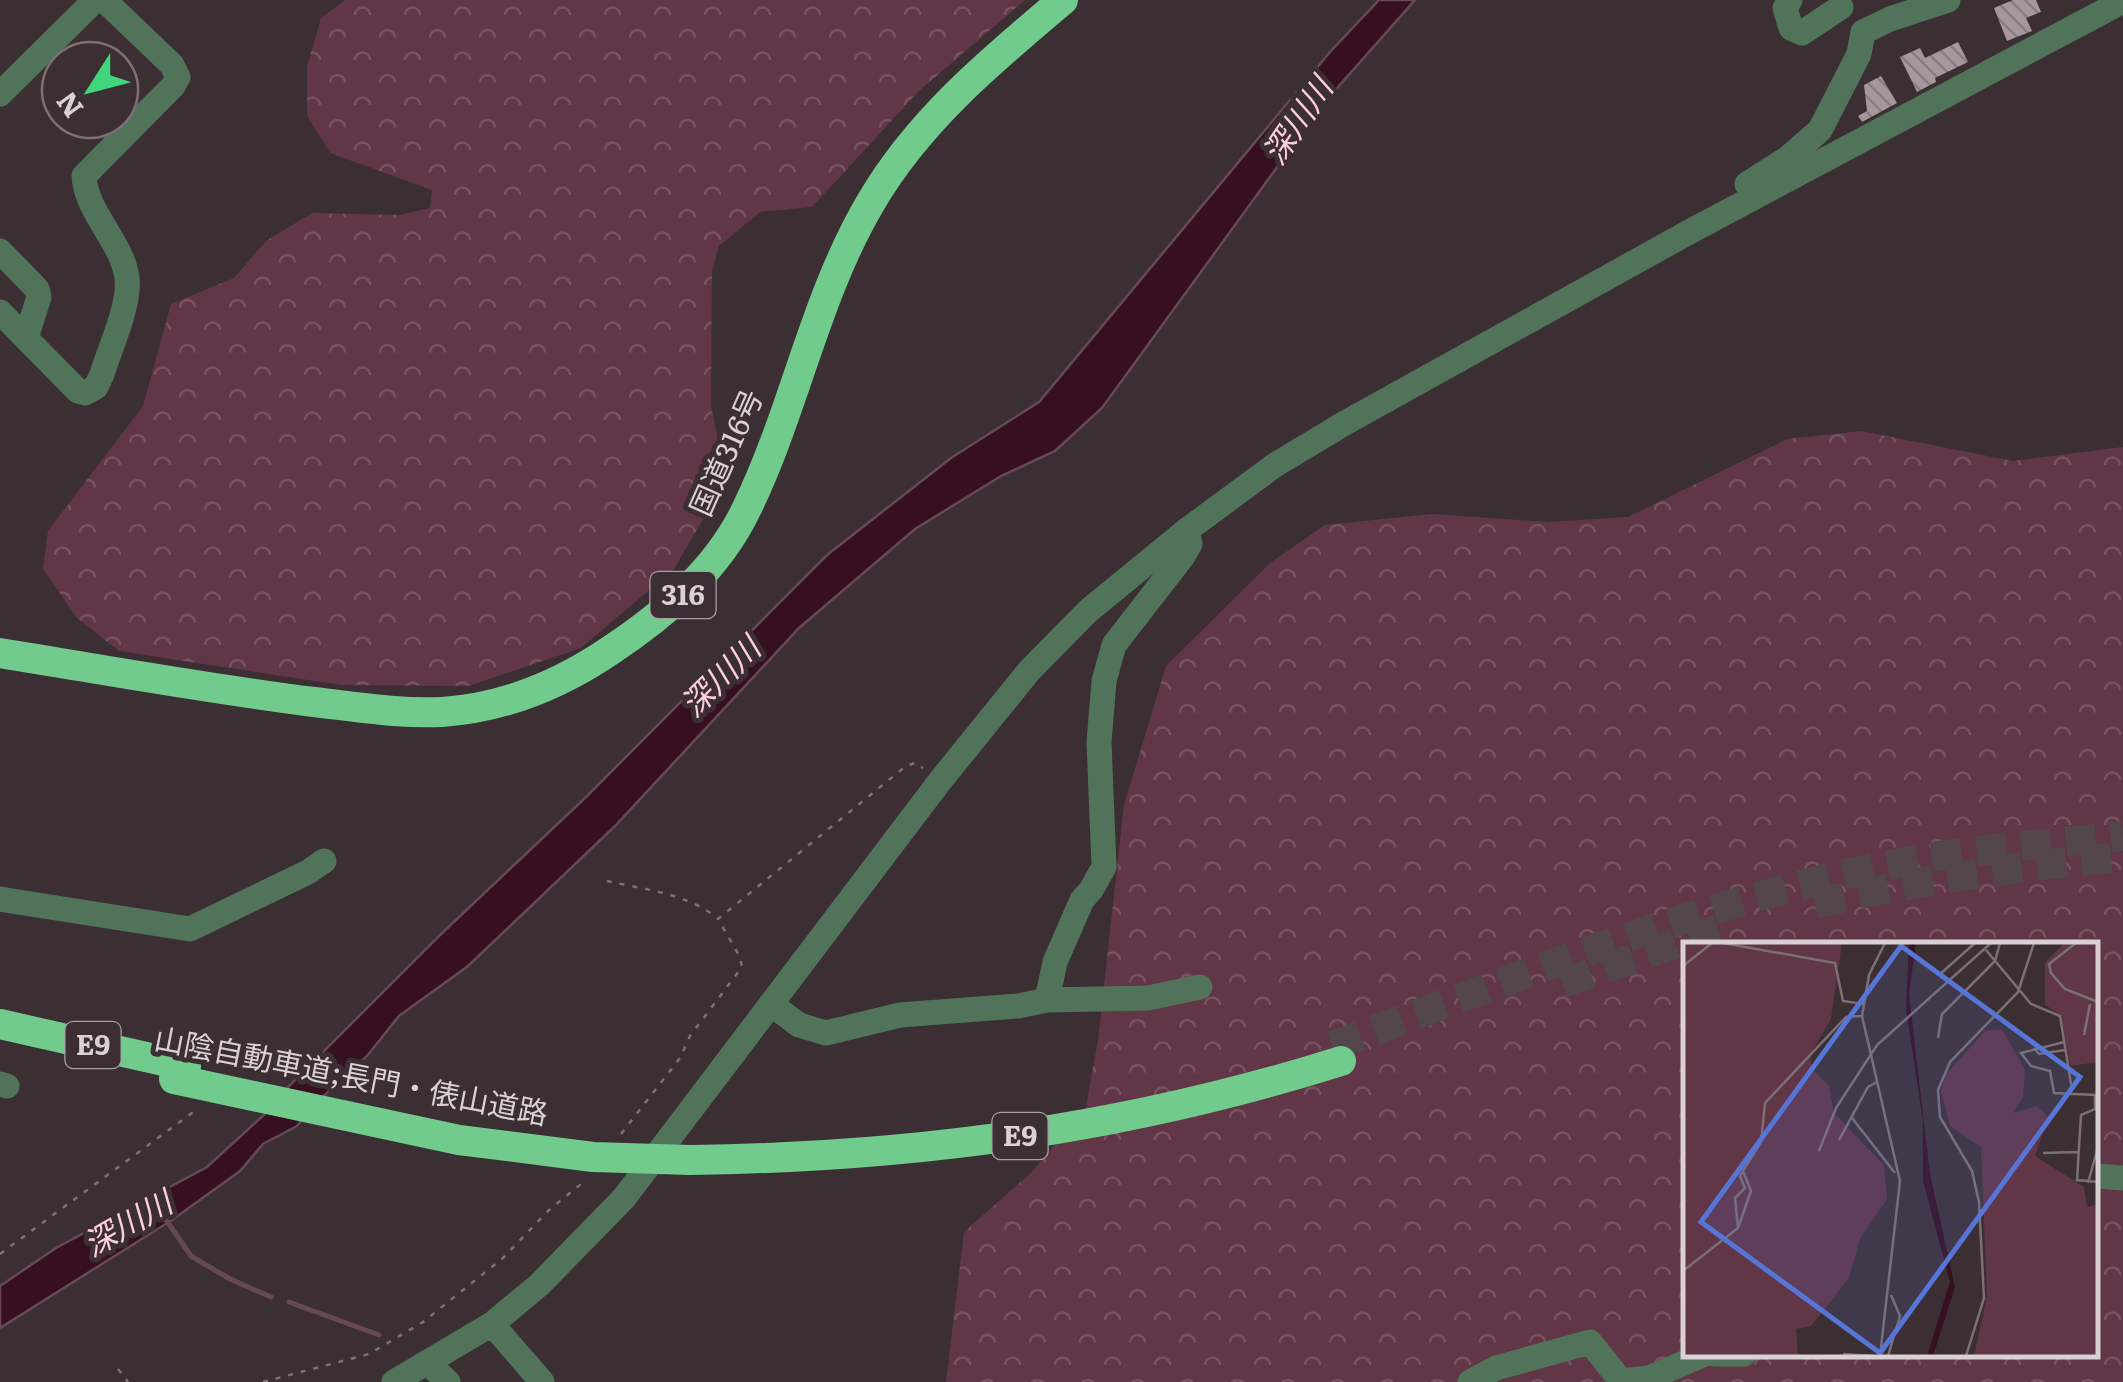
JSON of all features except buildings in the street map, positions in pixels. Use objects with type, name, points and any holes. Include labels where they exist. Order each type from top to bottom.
[{"type":"highway","name":"国道316号","points":[[0,653],[262,696],[405,712],[487,706],[584,668],[660,616],[687,591],[745,512],[847,244],[894,163],[962,88],[1063,0]]},
{"type":"highway","name":"山陰自動車道;長門・俵山道路","points":[[0,1024],[459,1140],[593,1157],[695,1153],[780,1159],[1040,1133],[1190,1105],[1337,1054]]},
{"type":"highway","name":"山陰自動車道;長門・俵山道路","points":[[0,1040],[180,1072]]},
{"type":"street","points":[[0,94],[95,0]]},
{"type":"street","points":[[0,312],[78,391],[90,390],[100,380],[127,291],[124,266],[87,194],[84,176],[173,86],[178,76],[172,65],[104,0]]},
{"type":"street","points":[[1691,231],[1700,214],[1788,158],[1820,130],[1860,54],[1862,32],[1838,4],[1802,33],[1791,28],[1788,20],[1785,8],[1790,0]]},
{"type":"street","points":[[1862,32],[1890,18],[1948,0]]},
{"type":"street","points":[[394,1382],[492,1324],[539,1285],[624,1198],[940,781],[1029,671],[1088,612],[1187,530],[1275,465],[1331,431],[1691,231],[2123,0]]},
{"type":"street","points":[[0,251],[37,290],[39,298],[26,338]]},
{"type":"street","points":[[1047,1000],[1055,962],[1068,931],[1104,867],[1099,742],[1104,680],[1114,645],[1183,556],[1190,544],[1187,530]]},
{"type":"street","points":[[0,899],[190,929],[324,861]]},
{"type":"street","points":[[771,1004],[799,1024],[826,1033],[900,1015],[1018,1006],[1047,1000],[1148,998],[1200,987]]},
{"type":"street","points":[[2098,1176],[2123,1178]]},
{"type":"street","points":[[492,1324],[542,1382]]},
{"type":"street","points":[[1470,1382],[1496,1368],[1590,1342],[1621,1382],[1649,1378],[1699,1357]]},
{"type":"street","points":[[428,1362],[448,1382]]},
{"type":"path","points":[[718,919],[906,766],[915,763],[940,781]]},
{"type":"path","points":[[608,881],[707,909],[718,919],[740,957],[742,968],[620,1136]]},
{"type":"path","points":[[0,1254],[200,1107]]},
{"type":"path","points":[[263,1382],[368,1354],[432,1316],[503,1258],[549,1210],[583,1184],[595,1168]]},
{"type":"path","points":[[118,1369],[128,1382]]},
{"type":"green space","points":[[345,0],[1025,0],[920,90],[812,207],[760,212],[719,246],[712,271],[711,405],[726,480],[674,569],[581,648],[469,686],[341,685],[119,651],[77,618],[43,569],[48,531],[143,406],[171,304],[234,278],[266,241],[312,213],[400,215],[430,208],[432,190],[330,153],[307,115],[307,67],[321,18]]},
{"type":"green space","points":[[1861,431],[2013,461],[2123,447],[2123,1382],[946,1382],[964,1232],[1032,1172],[1086,1107],[1098,1040],[1124,805],[1166,666],[1270,563],[1325,525],[1432,514],[1549,522],[1628,517],[1787,439]]},
{"type":"water","name":"深川川","points":[[1379,0],[1415,0],[1323,104],[1102,408],[1055,451],[1001,476],[915,529],[799,628],[615,826],[468,966],[399,1016],[367,1056],[297,1126],[263,1144],[240,1171],[172,1220],[0,1328],[0,1286],[56,1248],[207,1167],[266,1113],[439,936],[585,798],[827,555],[951,458],[1039,402],[1330,52]]},
{"type":"waterway","name":"深川川","points":[[164,1217],[191,1256],[271,1297]]},
{"type":"waterway","points":[[289,1302],[379,1335]]},
{"type":"tunnel","points":[[1332,1046],[1614,942],[1758,897],[1931,857],[2123,836]]},
{"type":"tunnel","points":[[1815,904],[1968,875],[2123,857]]},
{"type":"tunnel","points":[[1562,983],[1727,926]]}]
